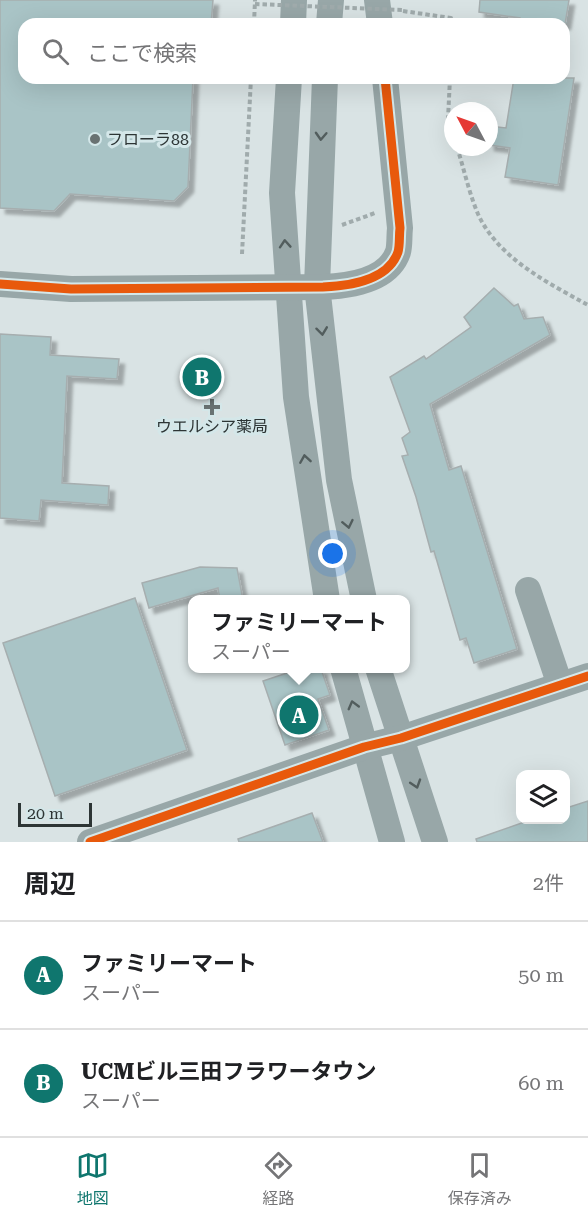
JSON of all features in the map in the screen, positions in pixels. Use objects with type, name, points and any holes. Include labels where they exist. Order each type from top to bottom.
[{"type":"street","points":[[293,18],[294,0]]},
{"type":"street","points":[[330,18],[331,0]]},
{"type":"street","points":[[377,0],[379,18]]},
{"type":"street","points":[[289,84],[282,193],[296,398],[326,595]]},
{"type":"street","points":[[325,84],[317,286],[339,480],[363,595]]},
{"type":"street","points":[[0,284],[71,289],[348,286],[368,279],[389,267],[398,252],[400,228],[386,84]]},
{"type":"street","points":[[528,590],[560,686]]},
{"type":"street","points":[[344,673],[392,842]]},
{"type":"street","points":[[379,673],[435,842]]},
{"type":"street","points":[[90,842],[364,747],[401,738],[588,676]]},
{"type":"path","points":[[254,18],[255,2],[402,10],[451,18]]},
{"type":"path","points":[[242,254],[251,84]]},
{"type":"path","points":[[449,102],[450,84]]},
{"type":"path","points":[[460,156],[478,214],[491,235],[510,255],[554,286],[588,305]]},
{"type":"path","points":[[318,233],[398,204]]},
{"type":"building","name":"フローラ88","points":[[0,0],[213,0],[212,18],[18,18],[18,84],[193,84],[188,187],[174,201],[70,194],[54,211],[0,208]]},
{"type":"building","points":[[480,0],[569,0],[566,18],[520,18],[479,12]]},
{"type":"building","points":[[570,78],[574,78],[558,185],[505,177],[510,148],[498,146],[498,127],[506,128],[513,84],[570,84]]},
{"type":"building","points":[[494,288],[514,306],[518,304],[524,319],[543,317],[550,335],[430,404],[449,470],[461,466],[517,649],[474,663],[466,638],[460,640],[434,551],[431,552],[402,456],[408,455],[402,438],[410,432],[390,377],[424,356],[426,359],[471,327],[464,317]]},
{"type":"building","points":[[0,334],[51,337],[50,355],[119,359],[117,379],[67,376],[62,483],[109,486],[108,505],[41,500],[39,521],[0,518]]},
{"type":"building","points":[[200,567],[237,568],[242,595],[219,595],[218,588],[149,608],[142,583]]},
{"type":"building","points":[[135,598],[187,750],[55,796],[3,643]]},
{"type":"building","points":[[287,673],[322,673],[330,695],[318,699],[329,730],[285,745],[263,681]]},
{"type":"building","points":[[588,801],[588,842],[477,842],[476,839],[519,824],[570,824],[570,807]]},
{"type":"building","points":[[312,813],[323,842],[239,842],[238,839]]},
{"type":"cycle path","points":[[0,284],[71,289],[323,287],[355,283],[376,276],[393,262],[398,252],[400,228],[386,84]]},
{"type":"cycle path","points":[[90,842],[364,747],[401,738],[588,676]]},
{"type":"place","name":"フローラ88","points":[[95,139]]},
{"type":"place","name":"UCMビル三田フラワータウン","points":[[202,377]]},
{"type":"place","name":"ウエルシア薬局","points":[[212,407]]},
{"type":"place","name":"ファミリーマート","points":[[299,715]]}]
